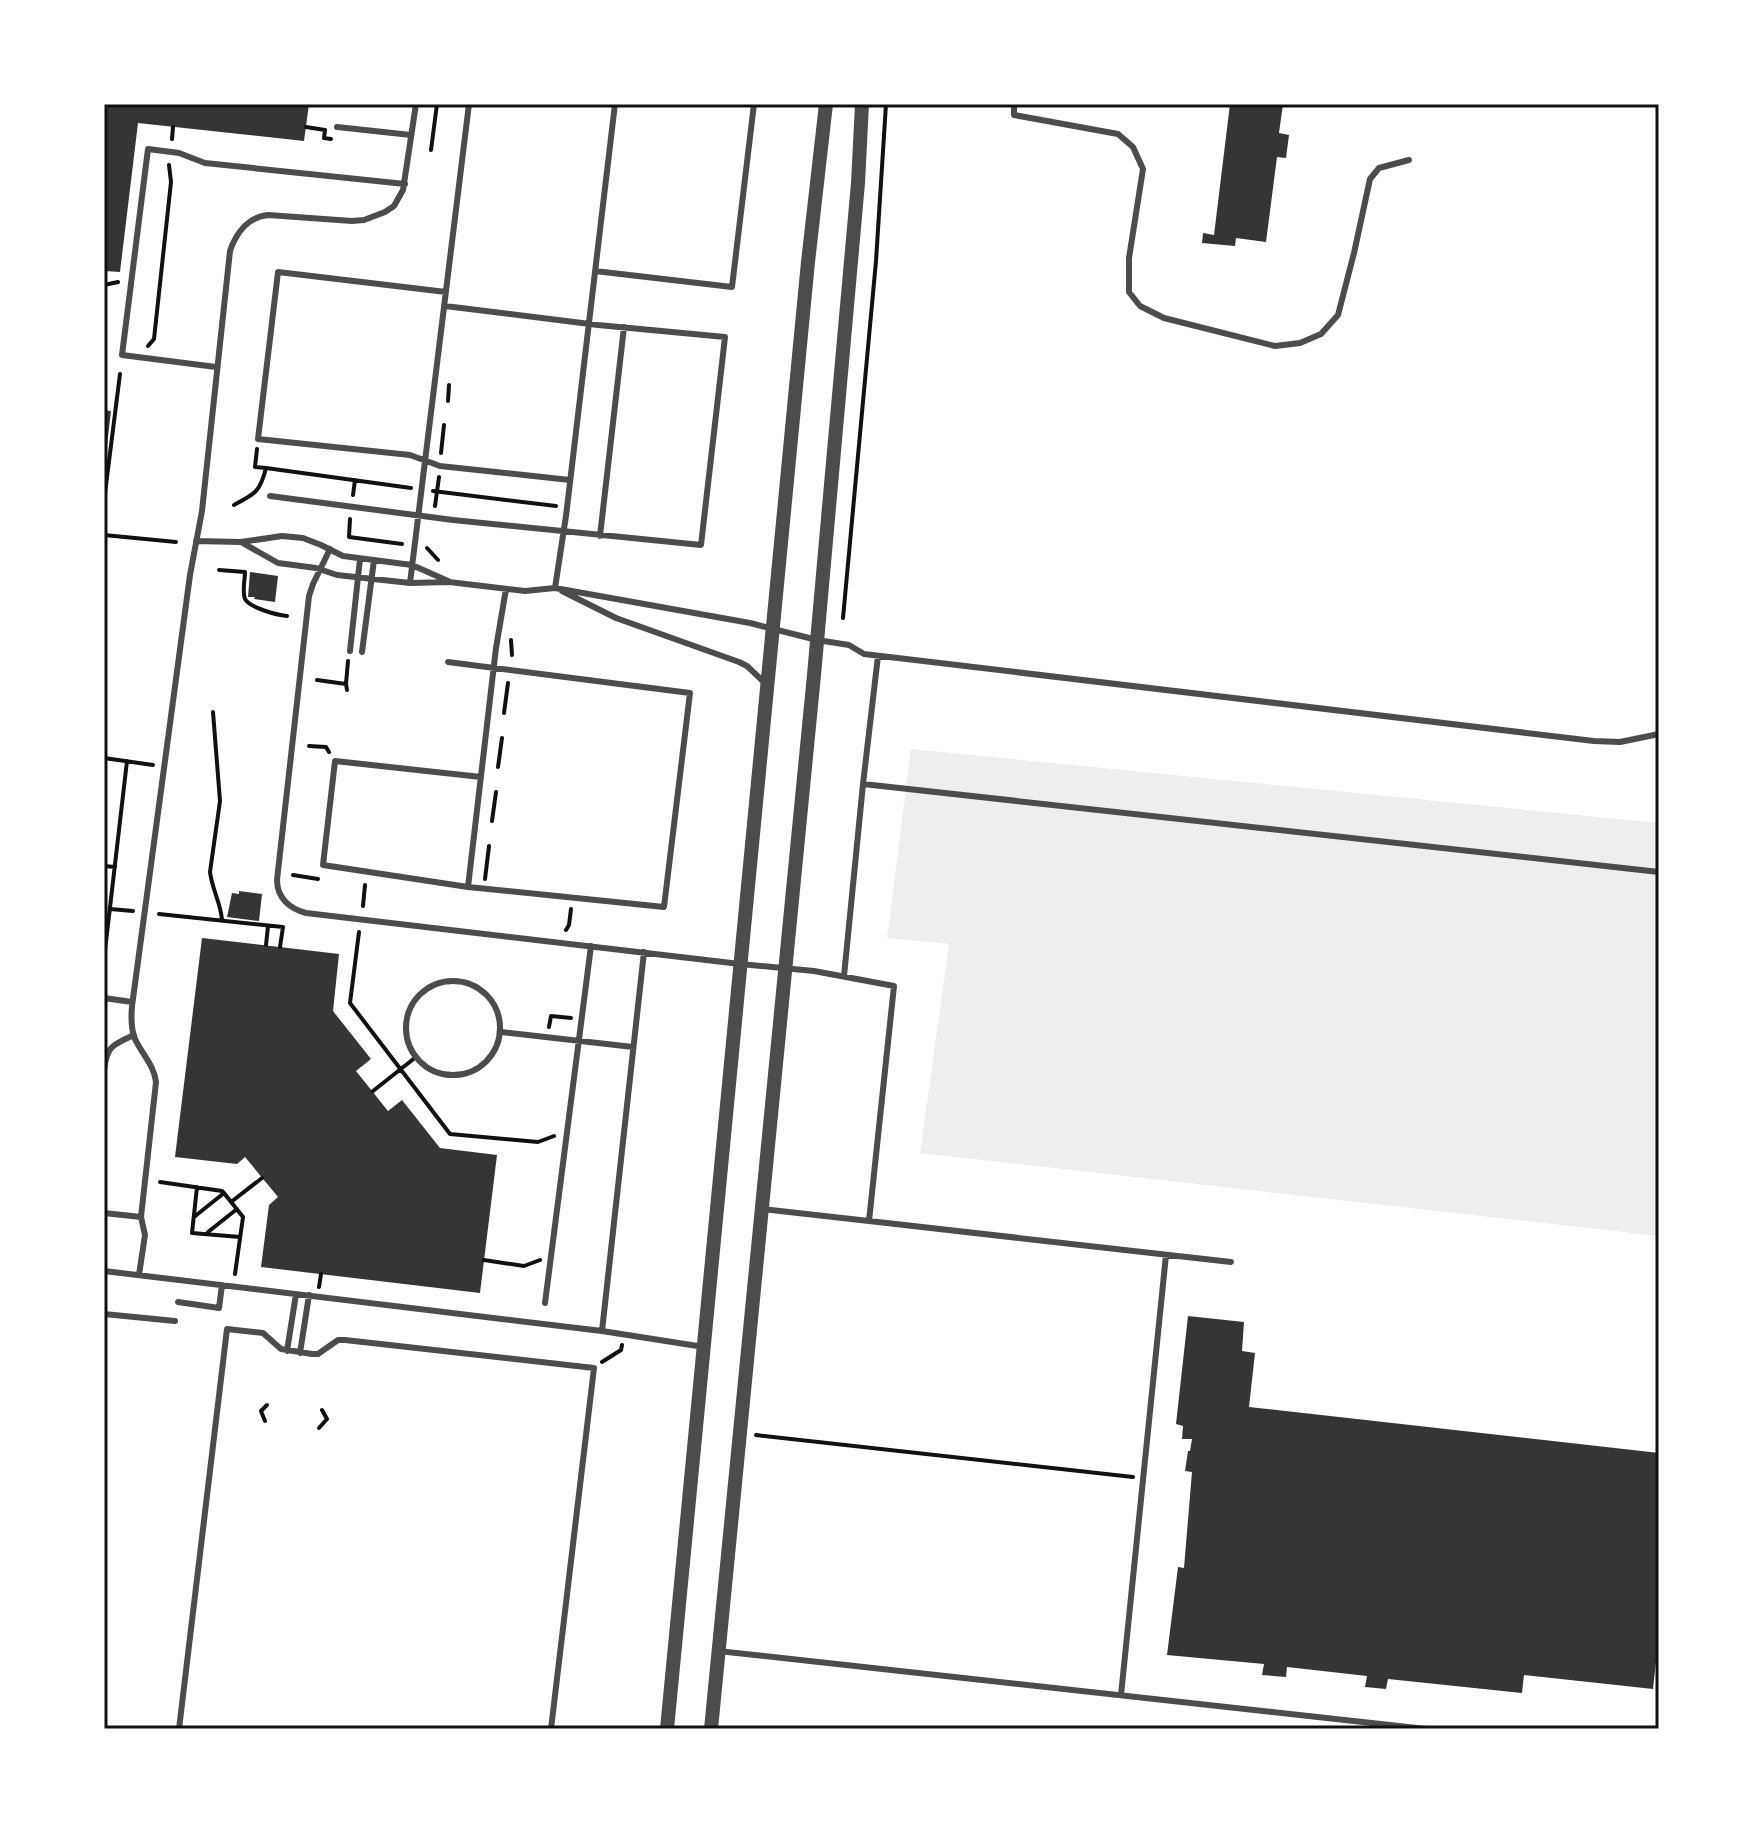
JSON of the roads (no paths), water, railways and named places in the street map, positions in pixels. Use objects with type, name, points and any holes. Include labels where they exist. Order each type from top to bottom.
[{"type":"street","points":[[667,1729],[772,629],[826,104]]},
{"type":"street","points":[[711,1729],[817,640],[858,183],[862,104]]},
{"type":"lane","points":[[139,1275],[145,1235],[141,1217],[156,1082],[152,1067],[134,1035],[132,1002],[190,575],[202,511],[230,251],[244,226],[260,216],[352,221],[364,220],[394,206],[405,184],[416,104]]},
{"type":"lane","points":[[410,583],[469,104]]},
{"type":"lane","points":[[555,588],[615,104]]},
{"type":"lane","points":[[595,271],[732,287],[754,104]]},
{"type":"lane","points":[[1014,104],[1014,115],[1118,134],[1133,147],[1143,169],[1129,258],[1129,292],[1140,306],[1164,318],[1275,346],[1300,343],[1321,334],[1338,315],[1370,179],[1379,168],[1409,160]]},
{"type":"lane","points":[[337,127],[411,135]]},
{"type":"lane","points":[[216,367],[122,355],[148,149],[179,153],[205,163],[405,184]]},
{"type":"lane","points":[[446,292],[278,272],[258,439],[410,455],[440,466],[570,480]]},
{"type":"lane","points":[[270,496],[564,532],[701,545],[725,337],[445,306]]},
{"type":"lane","points":[[600,536],[624,327]]},
{"type":"lane","points":[[196,541],[241,542],[292,537],[311,540],[343,556],[412,565],[449,582]]},
{"type":"lane","points":[[241,542],[278,563],[337,575],[410,583],[449,582],[525,591],[555,588],[735,621],[849,645],[864,654],[878,656],[1594,741],[1620,742],[1659,734]]},
{"type":"lane","points":[[330,549],[309,596],[277,880],[279,893],[284,900],[306,913],[786,967],[894,986],[869,1221]]},
{"type":"lane","points":[[350,651],[360,559]]},
{"type":"lane","points":[[362,652],[374,560]]},
{"type":"lane","points":[[555,588],[616,618],[739,662],[767,685]]},
{"type":"lane","points":[[468,887],[506,589]]},
{"type":"lane","points":[[844,976],[878,656]]},
{"type":"lane","points":[[448,662],[690,693],[664,907],[468,887],[323,865],[335,761],[481,777]]},
{"type":"lane","points":[[863,784],[1659,872]]},
{"type":"lane","points":[[545,1303],[591,946]]},
{"type":"lane","points":[[602,1331],[644,952]]},
{"type":"lane","points":[[455,980],[470,983],[493,1002],[500,1017],[501,1032],[496,1048],[487,1061],[475,1070],[460,1075],[444,1074],[429,1068],[416,1057],[406,1030],[414,1000],[425,989],[439,982],[455,980]]},
{"type":"lane","points":[[104,998],[132,1002]]},
{"type":"lane","points":[[501,1032],[633,1047]]},
{"type":"lane","points":[[104,1070],[110,1048],[134,1035]]},
{"type":"lane","points":[[762,1209],[1231,1262]]},
{"type":"lane","points":[[104,1213],[141,1217]]},
{"type":"lane","points":[[1121,1695],[1166,1255]]},
{"type":"lane","points":[[104,1271],[602,1331],[704,1347]]},
{"type":"lane","points":[[178,1302],[219,1308],[222,1285]]},
{"type":"lane","points":[[287,1351],[296,1294]]},
{"type":"lane","points":[[300,1353],[309,1295]]},
{"type":"lane","points":[[104,1314],[175,1321]]},
{"type":"lane","points":[[179,1729],[227,1329],[263,1333],[277,1346],[300,1353],[318,1354],[333,1342],[345,1340],[594,1368],[551,1729]]},
{"type":"lane","points":[[718,1651],[1426,1729]]}]
